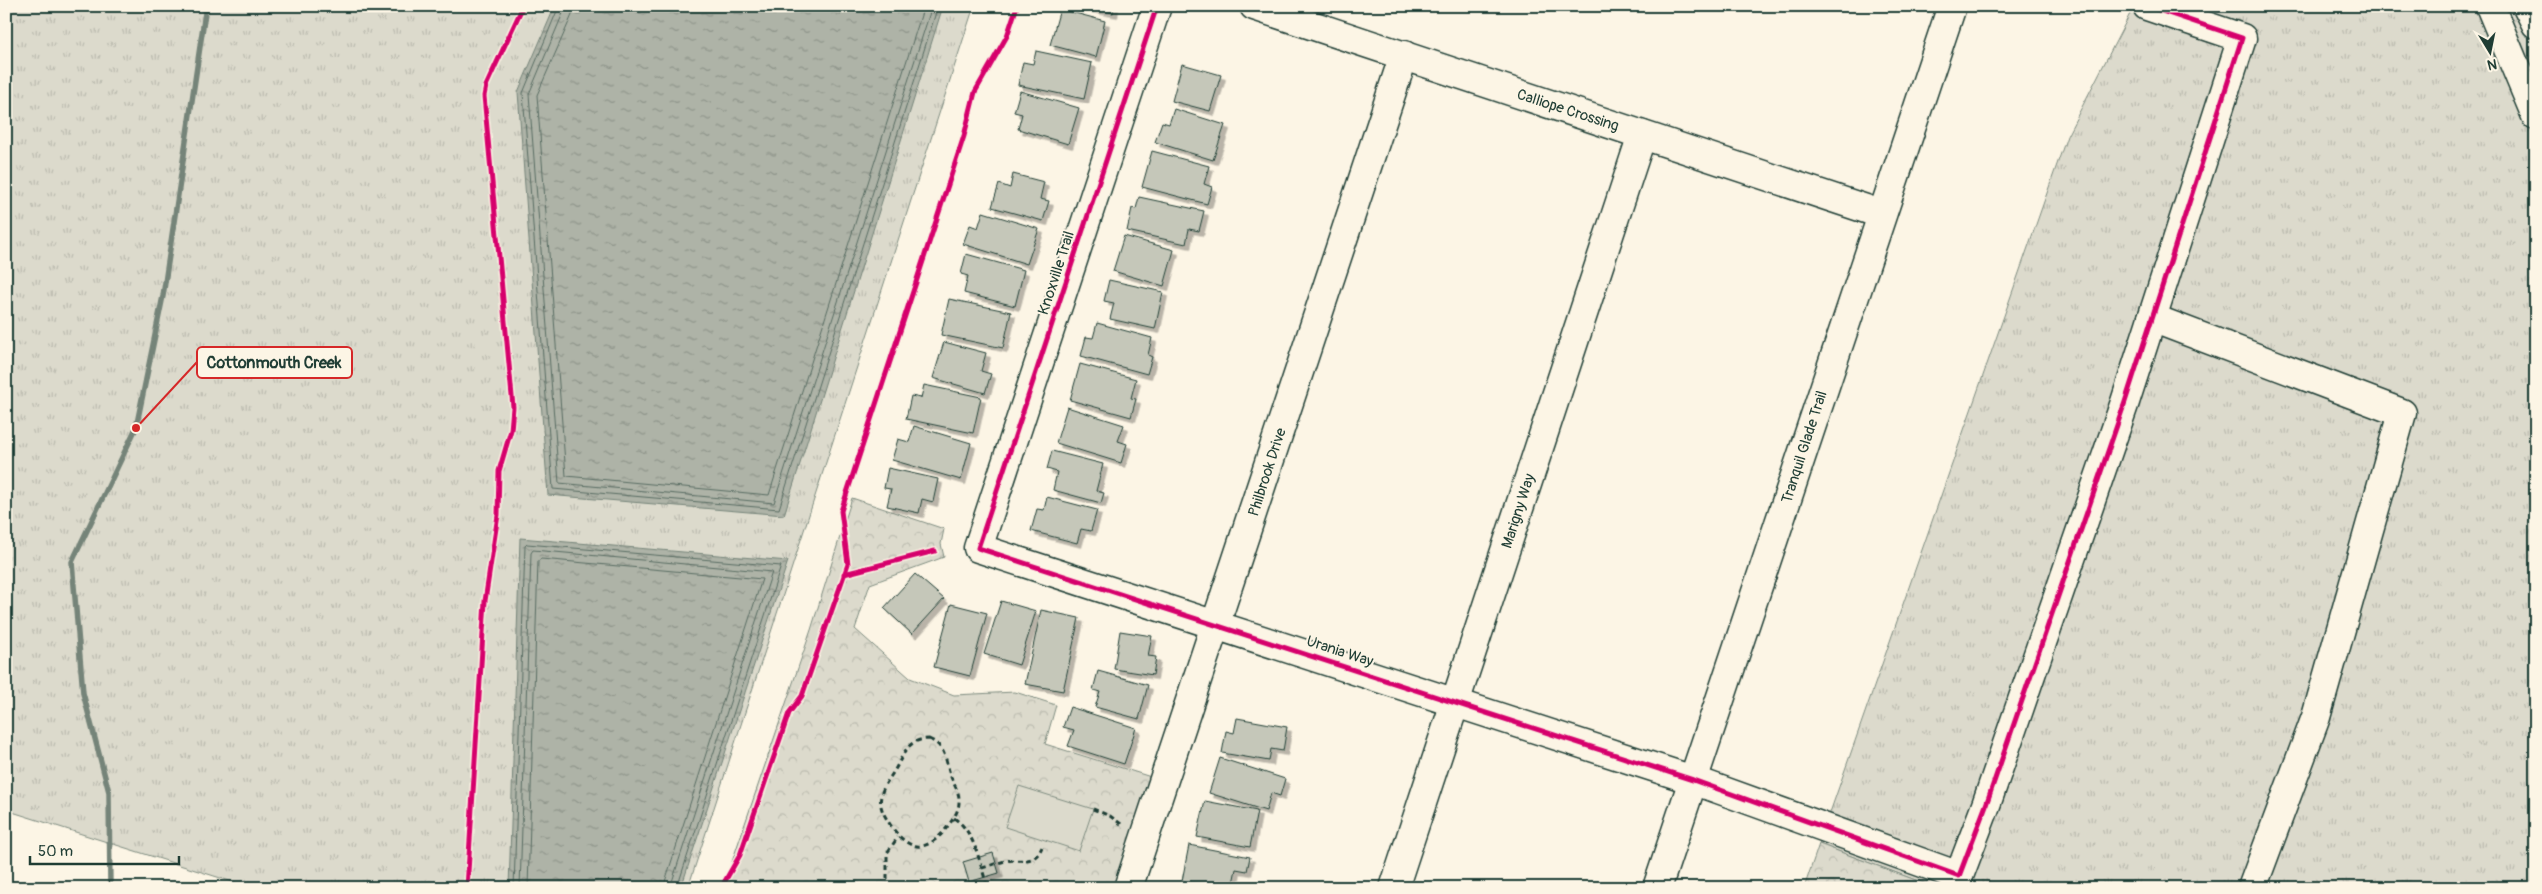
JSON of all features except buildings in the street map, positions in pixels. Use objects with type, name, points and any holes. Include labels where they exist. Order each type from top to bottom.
[{"type":"street","name":"Knoxville Trail","points":[[978,548],[1157,6]]},
{"type":"street","name":"Calliope Crossing","points":[[1254,6],[1881,214]]},
{"type":"street","name":"Tranquil Glade Trail","points":[[1657,888],[1952,6]]},
{"type":"street","points":[[2148,6],[2242,38],[2152,318],[2402,413],[2316,717],[2252,888]]},
{"type":"street","points":[[2490,6],[2536,116]]},
{"type":"street","points":[[2527,6],[2536,24]]},
{"type":"street","name":"Philbrook Drive","points":[[1128,888],[1404,55]]},
{"type":"street","name":"Marigny Way","points":[[1394,888],[1642,135]]},
{"type":"street","name":"Urania Way","points":[[978,548],[1694,780],[1959,876],[1989,796],[2152,318]]},
{"type":"path","points":[[929,739],[935,742],[946,756],[950,775],[958,794],[959,802],[954,818],[938,840],[932,844],[914,846],[898,837],[882,811],[880,797],[902,753],[915,741],[929,739]]},
{"type":"path","points":[[1093,809],[1110,816],[1118,823],[1129,828]]},
{"type":"path","points":[[954,818],[965,826],[970,834],[988,888]]},
{"type":"path","points":[[887,888],[887,853],[898,837]]},
{"type":"path","points":[[982,868],[1006,861],[1033,860],[1042,847]]},
{"type":"green space","points":[[8,6],[974,6],[688,888],[252,888],[6,810]]},
{"type":"green space","points":[[2134,6],[2536,6],[2536,888],[1937,888],[1819,844],[2067,136]]},
{"type":"green space","points":[[852,498],[944,529],[941,544],[944,557],[870,584],[855,629],[910,678],[954,695],[1015,692],[1056,705],[1045,744],[1151,777],[1115,888],[723,888],[811,630]]},
{"type":"green space","points":[[1019,786],[1093,809],[1079,851],[1005,827]]},
{"type":"green space","points":[[1819,844],[1937,888],[1804,888]]},
{"type":"water","points":[[555,6],[943,6],[784,515],[548,495],[518,92]]},
{"type":"water","points":[[520,538],[788,561],[681,888],[509,888]]},
{"type":"waterway","points":[[110,888],[109,792],[83,693],[72,562],[136,428],[163,296],[206,6]]},
{"type":"cycle path","points":[[467,888],[485,601],[498,515],[499,471],[511,430],[513,407],[484,96],[486,86],[523,6]]},
{"type":"cycle path","points":[[721,888],[740,855],[789,713],[802,696],[848,564],[841,511],[964,136],[975,92],[1007,36],[1017,6]]},
{"type":"cycle path","points":[[1157,6],[978,548],[1693,780],[1959,876],[1986,805],[2125,402],[2242,38],[2147,6]]},
{"type":"cycle path","points":[[844,574],[935,551]]},
{"type":"place","name":"Cottonmouth Creek","points":[[136,428]]}]
